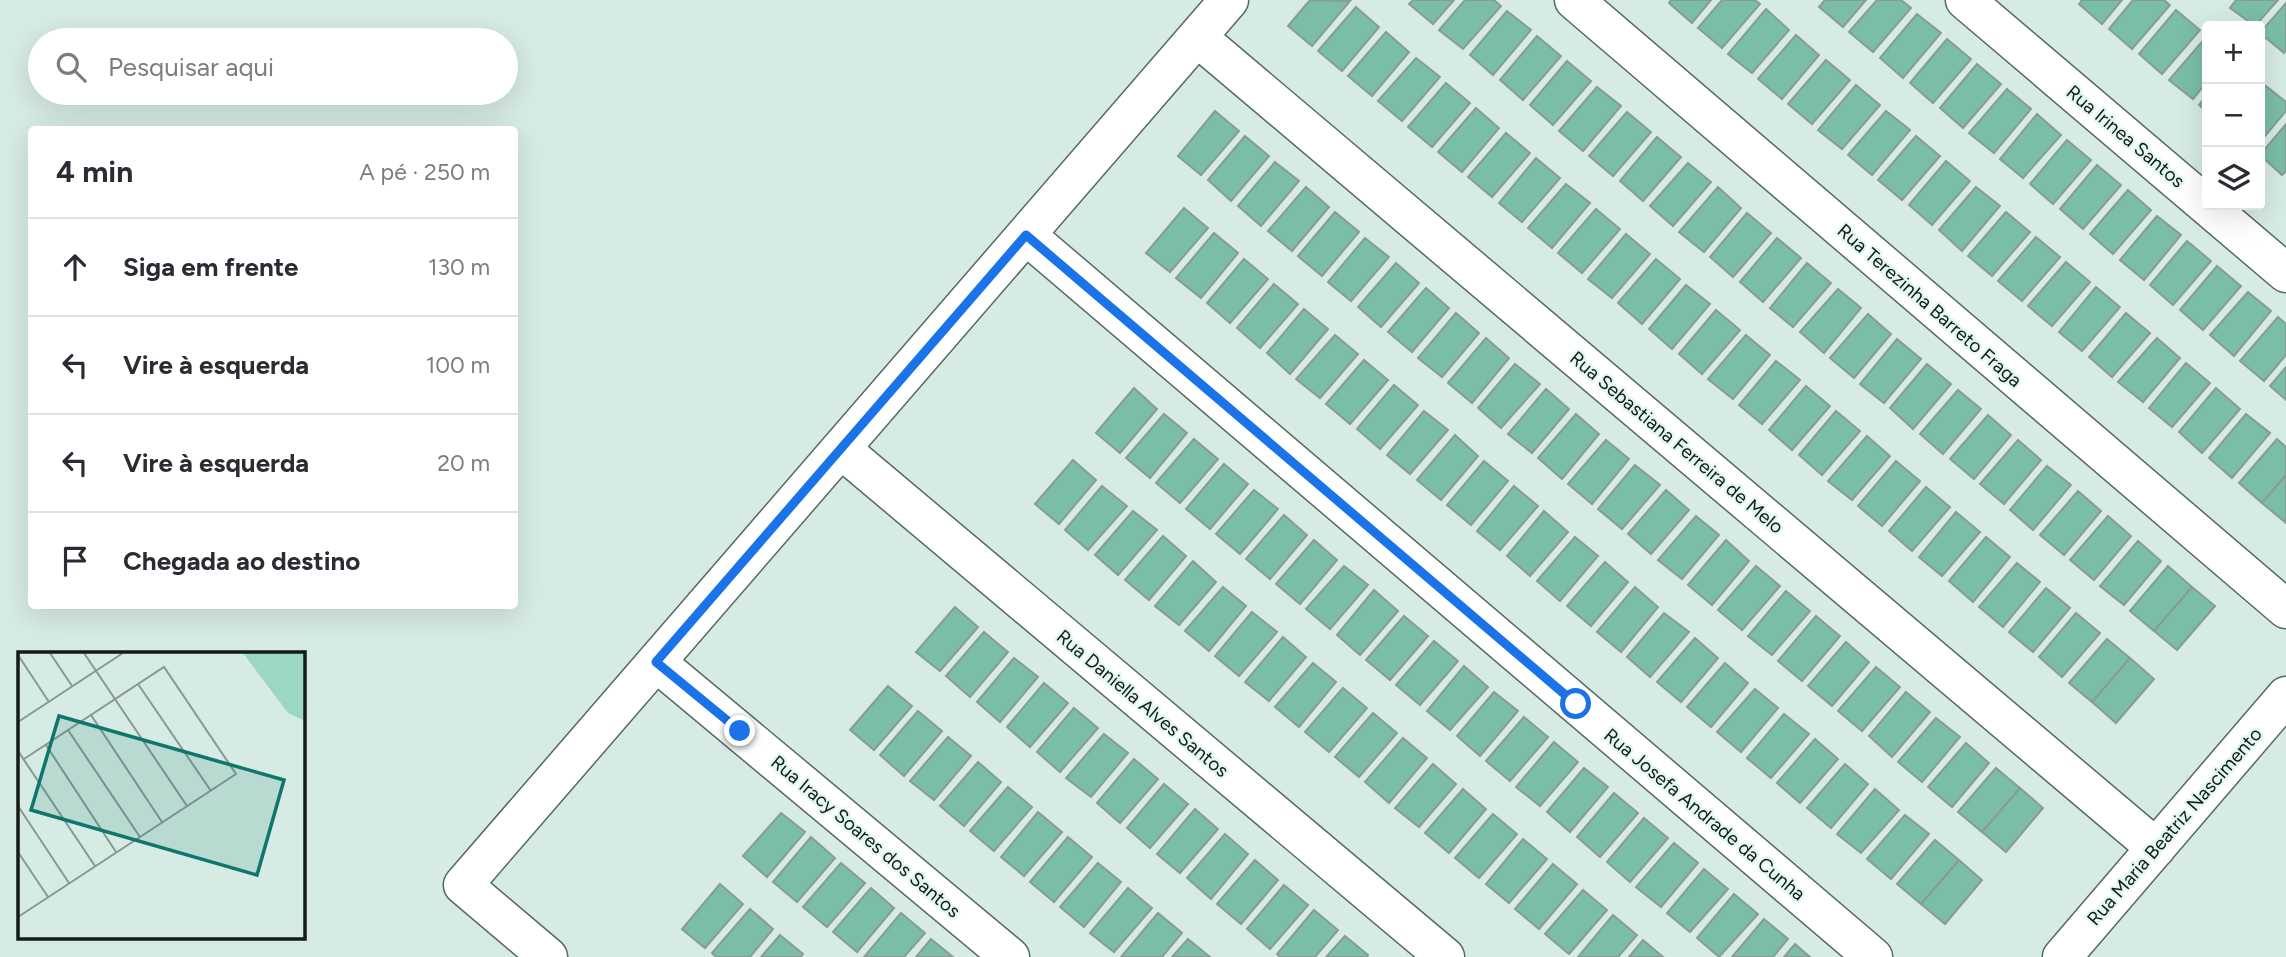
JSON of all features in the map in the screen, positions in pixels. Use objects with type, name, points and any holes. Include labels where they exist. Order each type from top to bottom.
[{"type":"street","points":[[548,957],[463,885],[1229,0]]},
{"type":"street","name":"Rua Terezinha Barreto Fraga","points":[[1574,0],[2286,609]]},
{"type":"street","name":"Rua Irinea Santos","points":[[1965,0],[2286,273]]},
{"type":"street","name":"Rua Sebastiana Ferreira de Melo","points":[[1197,37],[2156,848]]},
{"type":"street","name":"Rua Josefa Andrade da Cunha","points":[[1026,235],[1873,957]]},
{"type":"street","name":"Rua Daniella Alves Santos","points":[[841,449],[1445,957]]},
{"type":"street","name":"Rua Iracy Soares dos Santos","points":[[656,662],[1010,957]]},
{"type":"street","name":"Rua Maria Beatriz Nascimento","points":[[2062,957],[2286,696]]},
{"type":"building","points":[[1310,0],[1350,1],[1312,46],[1288,26]]},
{"type":"building","points":[[1413,0],[1454,0],[1433,24],[1409,4]]},
{"type":"building","points":[[1465,0],[1494,0],[1501,6],[1463,49],[1439,30]]},
{"type":"building","points":[[1671,0],[1711,0],[1692,23],[1669,3]]},
{"type":"building","points":[[1722,0],[1755,0],[1760,4],[1722,48],[1698,28]]},
{"type":"building","points":[[1825,0],[1866,0],[1843,27],[1819,7]]},
{"type":"building","points":[[1877,0],[1901,0],[1911,8],[1873,52],[1849,32]]},
{"type":"building","points":[[2082,0],[2122,0],[2102,24],[2079,4]]},
{"type":"building","points":[[2133,0],[2164,0],[2170,5],[2132,49],[2109,29]]},
{"type":"building","points":[[2236,0],[2278,0],[2259,21],[2248,21],[2230,8]]},
{"type":"building","points":[[2286,3],[2284,53],[2265,37],[2265,27]]},
{"type":"building","points":[[1356,7],[1379,27],[1342,71],[1318,51]]},
{"type":"building","points":[[1766,9],[1789,30],[1752,73],[1728,54]]},
{"type":"building","points":[[2176,10],[2200,30],[2162,74],[2139,54]]},
{"type":"building","points":[[1507,11],[1531,30],[1493,75],[1470,55]]},
{"type":"building","points":[[1917,14],[1941,33],[1903,78],[1880,58]]},
{"type":"building","points":[[1386,32],[1409,52],[1372,96],[1348,76]]},
{"type":"building","points":[[1796,35],[1819,55],[1782,99],[1758,79]]},
{"type":"building","points":[[1537,36],[1561,56],[1523,100],[1500,80]]},
{"type":"building","points":[[1947,39],[1971,59],[1933,103],[1910,83]]},
{"type":"building","points":[[2202,42],[2202,88],[2193,99],[2169,80]]},
{"type":"building","points":[[1416,58],[1440,77],[1402,121],[1378,101]]},
{"type":"building","points":[[1826,60],[1850,80],[1812,124],[1788,104]]},
{"type":"building","points":[[1567,61],[1591,81],[1553,125],[1530,105]]},
{"type":"building","points":[[1977,64],[2001,84],[1963,128],[1940,108]]},
{"type":"building","points":[[1446,83],[1470,103],[1432,147],[1408,127]]},
{"type":"building","points":[[1856,85],[1880,105],[1842,149],[1818,130]]},
{"type":"building","points":[[1597,87],[1621,106],[1583,151],[1559,131]]},
{"type":"building","points":[[2265,87],[2286,102],[2286,111],[2265,136]]},
{"type":"building","points":[[2007,89],[2031,109],[1994,153],[1969,133]]},
{"type":"building","points":[[1476,108],[1499,128],[1462,172],[1438,152]]},
{"type":"building","points":[[1215,111],[1239,131],[1201,175],[1178,156]]},
{"type":"building","points":[[1886,111],[1910,130],[1872,175],[1848,155]]},
{"type":"building","points":[[1627,112],[1651,132],[1613,176],[1589,156]]},
{"type":"building","points":[[2037,114],[2061,135],[2023,178],[2000,159]]},
{"type":"building","points":[[2286,124],[2286,171],[2282,175],[2265,160],[2265,149]]},
{"type":"building","points":[[1506,133],[1530,153],[1492,197],[1468,177]]},
{"type":"building","points":[[1245,136],[1269,156],[1231,201],[1208,180]]},
{"type":"building","points":[[1916,136],[1940,156],[1902,200],[1878,180]]},
{"type":"building","points":[[1657,137],[1681,157],[1643,201],[1620,181]]},
{"type":"building","points":[[2067,140],[2091,160],[2053,204],[2030,184]]},
{"type":"building","points":[[1536,158],[1560,178],[1522,222],[1499,203]]},
{"type":"building","points":[[1946,161],[1970,181],[1932,225],[1909,205]]},
{"type":"building","points":[[1275,162],[1299,181],[1261,226],[1238,206]]},
{"type":"building","points":[[1688,163],[1711,182],[1673,226],[1650,206]]},
{"type":"building","points":[[2097,165],[2121,185],[2083,229],[2060,209]]},
{"type":"building","points":[[1566,184],[1590,203],[1552,248],[1528,228]]},
{"type":"building","points":[[1306,187],[1329,207],[1292,251],[1268,231]]},
{"type":"building","points":[[1718,187],[1741,208],[1704,252],[1679,232]]},
{"type":"building","points":[[1976,187],[2000,206],[1962,251],[1939,230]]},
{"type":"building","points":[[2128,190],[2151,210],[2113,254],[2090,234]]},
{"type":"building","points":[[1184,208],[1208,228],[1170,272],[1146,253]]},
{"type":"building","points":[[1596,209],[1620,229],[1582,273],[1558,253]]},
{"type":"building","points":[[1335,212],[1359,232],[1322,276],[1298,256]]},
{"type":"building","points":[[2006,212],[2030,232],[1992,276],[1968,256]]},
{"type":"building","points":[[1747,213],[1771,233],[1733,277],[1710,257]]},
{"type":"building","points":[[2157,216],[2181,235],[2144,280],[2120,260]]},
{"type":"building","points":[[1214,233],[1238,253],[1201,298],[1176,278]]},
{"type":"building","points":[[1626,234],[1650,254],[1612,298],[1588,279]]},
{"type":"building","points":[[2036,237],[2060,257],[2022,301],[1998,281]]},
{"type":"building","points":[[1365,238],[1389,257],[1351,301],[1328,282]]},
{"type":"building","points":[[1777,238],[1801,258],[1763,302],[1740,282]]},
{"type":"building","points":[[2187,241],[2211,261],[2173,305],[2150,285]]},
{"type":"building","points":[[1244,259],[1268,279],[1230,323],[1207,303]]},
{"type":"building","points":[[1656,259],[1680,279],[1642,324],[1618,303]]},
{"type":"building","points":[[2066,262],[2090,282],[2052,326],[2028,306]]},
{"type":"building","points":[[1396,263],[1419,283],[1381,327],[1358,307]]},
{"type":"building","points":[[1807,263],[1831,283],[1793,327],[1770,308]]},
{"type":"building","points":[[2217,266],[2241,286],[2203,330],[2180,310]]},
{"type":"building","points":[[1274,284],[1298,304],[1260,348],[1237,328]]},
{"type":"building","points":[[1686,285],[1710,304],[1672,349],[1649,329]]},
{"type":"building","points":[[2096,287],[2120,307],[2082,351],[2059,332]]},
{"type":"building","points":[[1426,288],[1449,308],[1412,352],[1388,332]]},
{"type":"building","points":[[1838,289],[1861,308],[1824,353],[1800,332]]},
{"type":"building","points":[[2248,292],[2271,311],[2234,356],[2210,335]]},
{"type":"building","points":[[1304,309],[1328,329],[1290,374],[1267,353]]},
{"type":"building","points":[[1716,310],[1740,330],[1702,374],[1679,354]]},
{"type":"building","points":[[1456,313],[1479,333],[1442,377],[1418,358]]},
{"type":"building","points":[[2126,313],[2150,333],[2112,377],[2089,357]]},
{"type":"building","points":[[1868,314],[1891,334],[1854,378],[1830,358]]},
{"type":"building","points":[[2278,317],[2286,324],[2286,355],[2264,381],[2240,361]]},
{"type":"building","points":[[1335,335],[1358,354],[1320,398],[1296,379]]},
{"type":"building","points":[[1746,335],[1770,355],[1733,399],[1708,379]]},
{"type":"building","points":[[1486,338],[1509,358],[1472,403],[1448,383]]},
{"type":"building","points":[[2157,338],[2180,358],[2143,402],[2118,382]]},
{"type":"building","points":[[1897,339],[1921,359],[1884,403],[1860,384]]},
{"type":"building","points":[[1364,360],[1388,380],[1350,424],[1326,404]]},
{"type":"building","points":[[1776,361],[1800,380],[1762,424],[1739,405]]},
{"type":"building","points":[[2186,363],[2210,383],[2172,427],[2149,408]]},
{"type":"building","points":[[1515,364],[1540,384],[1501,428],[1478,408]]},
{"type":"building","points":[[1927,364],[1951,384],[1913,429],[1890,408]]},
{"type":"building","points":[[2286,367],[2286,400],[2270,386]]},
{"type":"building","points":[[1394,385],[1418,405],[1380,449],[1357,429]]},
{"type":"building","points":[[1806,386],[1830,406],[1792,450],[1769,430]]},
{"type":"building","points":[[1134,388],[1157,409],[1120,453],[1096,433]]},
{"type":"building","points":[[2216,388],[2240,409],[2202,453],[2179,432]]},
{"type":"building","points":[[1546,389],[1569,409],[1532,453],[1508,434]]},
{"type":"building","points":[[1958,390],[1981,409],[1943,454],[1920,434]]},
{"type":"building","points":[[1424,411],[1448,430],[1410,474],[1387,455]]},
{"type":"building","points":[[1836,411],[1860,431],[1822,475],[1799,455]]},
{"type":"building","points":[[1164,414],[1187,433],[1150,478],[1126,458]]},
{"type":"building","points":[[1576,414],[1599,434],[1562,479],[1538,458]]},
{"type":"building","points":[[2246,414],[2270,433],[2232,478],[2209,458]]},
{"type":"building","points":[[1988,415],[2011,435],[1974,479],[1950,459]]},
{"type":"building","points":[[1455,435],[1478,456],[1441,500],[1417,480]]},
{"type":"building","points":[[1867,436],[1890,456],[1852,500],[1828,481]]},
{"type":"building","points":[[1194,439],[1218,459],[1180,503],[1156,483]]},
{"type":"building","points":[[2277,439],[2286,447],[2286,475],[2262,503],[2239,483]]},
{"type":"building","points":[[1606,440],[1629,459],[1592,504],[1568,484]]},
{"type":"building","points":[[2018,440],[2041,460],[2004,504],[1980,484]]},
{"type":"building","points":[[1073,460],[1096,480],[1059,524],[1035,504]]},
{"type":"building","points":[[1484,461],[1508,481],[1471,525],[1447,505]]},
{"type":"building","points":[[1896,461],[1920,481],[1882,526],[1858,506]]},
{"type":"building","points":[[1224,464],[1248,484],[1210,529],[1186,509]]},
{"type":"building","points":[[1635,465],[1660,485],[1622,529],[1598,509]]},
{"type":"building","points":[[2047,466],[2071,485],[2033,530],[2010,510]]},
{"type":"building","points":[[2286,475],[2286,523],[2262,503]]},
{"type":"building","points":[[1102,486],[1127,506],[1088,550],[1065,530]]},
{"type":"building","points":[[1514,486],[1538,506],[1500,550],[1477,531]]},
{"type":"building","points":[[1926,487],[1950,507],[1912,551],[1889,531]]},
{"type":"building","points":[[1254,490],[1278,509],[1240,554],[1216,534]]},
{"type":"building","points":[[1666,490],[1689,510],[1651,554],[1628,534]]},
{"type":"building","points":[[2078,491],[2101,511],[2064,555],[2040,535]]},
{"type":"building","points":[[1133,511],[1157,530],[1118,575],[1095,555]]},
{"type":"building","points":[[1544,511],[1568,532],[1530,576],[1507,556]]},
{"type":"building","points":[[1956,512],[1980,532],[1942,576],[1919,557]]},
{"type":"building","points":[[1284,515],[1307,535],[1270,579],[1246,559]]},
{"type":"building","points":[[1696,516],[1719,535],[1682,579],[1658,560]]},
{"type":"building","points":[[2108,516],[2131,536],[2094,580],[2070,560]]},
{"type":"building","points":[[1163,536],[1186,556],[1149,600],[1125,580]]},
{"type":"building","points":[[1575,537],[1598,556],[1560,601],[1537,581]]},
{"type":"building","points":[[1986,537],[2010,557],[1973,602],[1949,581]]},
{"type":"building","points":[[1314,540],[1337,560],[1300,604],[1276,584]]},
{"type":"building","points":[[1726,540],[1749,561],[1712,605],[1688,585]]},
{"type":"building","points":[[2138,541],[2161,561],[2124,605],[2100,586]]},
{"type":"building","points":[[1193,561],[1216,582],[1179,625],[1155,606]]},
{"type":"building","points":[[1605,562],[1628,582],[1591,626],[1567,606]]},
{"type":"building","points":[[2017,563],[2040,582],[2003,627],[1979,607]]},
{"type":"building","points":[[1344,566],[1368,585],[1330,629],[1306,609]]},
{"type":"building","points":[[1756,566],[1780,586],[1742,630],[1718,610]]},
{"type":"building","points":[[2168,566],[2192,587],[2154,631],[2130,611]]},
{"type":"building","points":[[1223,587],[1246,606],[1209,651],[1185,631]]},
{"type":"building","points":[[1635,587],[1658,607],[1621,652],[1597,632]]},
{"type":"building","points":[[2192,587],[2215,606],[2177,650],[2154,631]]},
{"type":"building","points":[[2046,588],[2070,608],[2033,652],[2009,632]]},
{"type":"building","points":[[1374,590],[1398,611],[1360,655],[1337,635]]},
{"type":"building","points":[[1786,591],[1810,611],[1772,655],[1748,636]]},
{"type":"building","points":[[955,607],[978,627],[940,671],[916,652]]},
{"type":"building","points":[[1252,612],[1277,632],[1239,676],[1215,656]]},
{"type":"building","points":[[1664,613],[1689,632],[1650,677],[1627,657]]},
{"type":"building","points":[[2076,613],[2100,633],[2062,677],[2039,657]]},
{"type":"building","points":[[1404,616],[1428,636],[1390,680],[1366,660]]},
{"type":"building","points":[[1816,616],[1840,636],[1802,681],[1778,661]]},
{"type":"building","points":[[984,632],[1008,652],[970,697],[946,676]]},
{"type":"building","points":[[1283,637],[1306,657],[1269,701],[1245,682]]},
{"type":"building","points":[[1695,638],[1718,658],[1681,702],[1657,682]]},
{"type":"building","points":[[2107,639],[2130,658],[2092,702],[2069,683]]},
{"type":"building","points":[[1434,641],[1458,661],[1420,705],[1396,685]]},
{"type":"building","points":[[1846,642],[1869,662],[1832,706],[1808,686]]},
{"type":"building","points":[[1014,658],[1038,677],[1000,722],[977,702]]},
{"type":"building","points":[[2130,658],[2154,679],[2116,723],[2092,702]]},
{"type":"building","points":[[1313,663],[1336,682],[1299,727],[1275,707]]},
{"type":"building","points":[[1725,663],[1748,683],[1711,727],[1687,707]]},
{"type":"building","points":[[1464,666],[1488,687],[1450,730],[1427,711]]},
{"type":"building","points":[[1876,667],[1900,687],[1862,731],[1838,711]]},
{"type":"building","points":[[1044,683],[1068,703],[1030,747],[1007,727]]},
{"type":"building","points":[[888,686],[912,706],[874,750],[850,730]]},
{"type":"building","points":[[1343,688],[1367,708],[1329,752],[1305,732]]},
{"type":"building","points":[[1755,689],[1778,708],[1741,752],[1717,732]]},
{"type":"building","points":[[1494,692],[1518,711],[1480,756],[1457,736]]},
{"type":"building","points":[[1906,692],[1930,712],[1892,757],[1869,736]]},
{"type":"building","points":[[1074,708],[1098,728],[1060,772],[1037,752]]},
{"type":"building","points":[[918,711],[942,731],[904,776],[880,755]]},
{"type":"building","points":[[1373,713],[1397,733],[1359,777],[1335,757]]},
{"type":"building","points":[[1784,714],[1809,734],[1771,778],[1747,758]]},
{"type":"building","points":[[1524,717],[1548,737],[1510,781],[1486,761]]},
{"type":"building","points":[[1936,718],[1960,737],[1922,782],[1898,762]]},
{"type":"building","points":[[1104,734],[1128,753],[1091,797],[1066,778]]},
{"type":"building","points":[[948,737],[971,756],[934,800],[910,781]]},
{"type":"building","points":[[1403,738],[1427,758],[1389,803],[1365,782]]},
{"type":"building","points":[[1815,739],[1838,759],[1800,803],[1777,783]]},
{"type":"building","points":[[1554,742],[1578,762],[1540,806],[1516,787]]},
{"type":"building","points":[[1966,743],[1989,763],[1952,807],[1928,787]]},
{"type":"building","points":[[1134,759],[1158,779],[1120,823],[1097,803]]},
{"type":"building","points":[[978,762],[1001,782],[964,826],[940,806]]},
{"type":"building","points":[[1433,764],[1456,784],[1419,827],[1395,808]]},
{"type":"building","points":[[1845,764],[1868,784],[1831,828],[1807,808]]},
{"type":"building","points":[[1584,768],[1608,787],[1570,832],[1547,812]]},
{"type":"building","points":[[1996,768],[2020,788],[1982,832],[1958,812]]},
{"type":"building","points":[[1164,784],[1188,804],[1150,848],[1127,828]]},
{"type":"building","points":[[1008,787],[1032,807],[994,851],[970,831]]},
{"type":"building","points":[[2020,788],[2043,808],[2006,852],[1982,832]]},
{"type":"building","points":[[1463,789],[1486,809],[1449,853],[1425,833]]},
{"type":"building","points":[[1875,789],[1899,810],[1861,853],[1837,834]]},
{"type":"building","points":[[1614,793],[1638,813],[1600,857],[1577,837]]},
{"type":"building","points":[[1195,809],[1218,829],[1180,873],[1157,854]]},
{"type":"building","points":[[1038,812],[1062,832],[1024,876],[1001,857]]},
{"type":"building","points":[[781,813],[805,832],[767,877],[743,856]]},
{"type":"building","points":[[1493,814],[1517,834],[1479,878],[1455,858]]},
{"type":"building","points":[[1905,815],[1929,834],[1891,879],[1867,859]]},
{"type":"building","points":[[1644,818],[1668,838],[1630,882],[1607,862]]},
{"type":"building","points":[[1225,834],[1248,854],[1211,899],[1187,878]]},
{"type":"building","points":[[811,837],[835,858],[797,902],[773,882]]},
{"type":"building","points":[[1068,837],[1092,857],[1054,902],[1030,882]]},
{"type":"building","points":[[1523,839],[1547,859],[1509,903],[1486,884]]},
{"type":"building","points":[[1935,840],[1959,860],[1921,904],[1897,884]]},
{"type":"building","points":[[1674,843],[1698,863],[1661,907],[1636,887]]},
{"type":"building","points":[[1255,860],[1278,880],[1241,924],[1217,904]]},
{"type":"building","points":[[1959,860],[1982,880],[1945,924],[1921,904]]},
{"type":"building","points":[[841,863],[865,883],[827,927],[803,907]]},
{"type":"building","points":[[1098,863],[1121,882],[1084,927],[1060,907]]},
{"type":"building","points":[[1553,864],[1577,884],[1539,929],[1515,909]]},
{"type":"building","points":[[1704,869],[1728,889],[1690,932],[1667,913]]},
{"type":"building","points":[[720,884],[743,904],[705,948],[682,929]]},
{"type":"building","points":[[1284,885],[1308,905],[1270,949],[1247,929]]},
{"type":"building","points":[[871,888],[894,908],[857,952],[833,932]]},
{"type":"building","points":[[1128,888],[1152,908],[1114,952],[1090,933]]},
{"type":"building","points":[[1583,890],[1607,910],[1569,954],[1545,934]]},
{"type":"building","points":[[1734,894],[1758,914],[1719,957],[1697,938]]},
{"type":"building","points":[[750,909],[773,929],[750,957],[716,957],[712,953]]},
{"type":"building","points":[[1314,910],[1338,930],[1315,957],[1280,957],[1277,954]]},
{"type":"building","points":[[901,913],[925,933],[904,957],[864,957]]},
{"type":"building","points":[[1158,913],[1182,933],[1162,957],[1121,957]]},
{"type":"building","points":[[1613,915],[1637,935],[1618,957],[1578,957]]},
{"type":"building","points":[[1764,919],[1788,939],[1773,957],[1732,957]]},
{"type":"building","points":[[780,935],[803,954],[801,957],[761,957]]},
{"type":"building","points":[[1345,936],[1368,955],[1367,957],[1326,957]]},
{"type":"building","points":[[931,939],[953,957],[916,957]]},
{"type":"building","points":[[1188,939],[1210,957],[1172,957]]},
{"type":"building","points":[[1643,940],[1663,957],[1629,957]]},
{"type":"building","points":[[1795,944],[1810,957],[1784,957]]},
{"type":"route","points":[[740,731],[656,662],[1026,235],[1576,704]]}]
